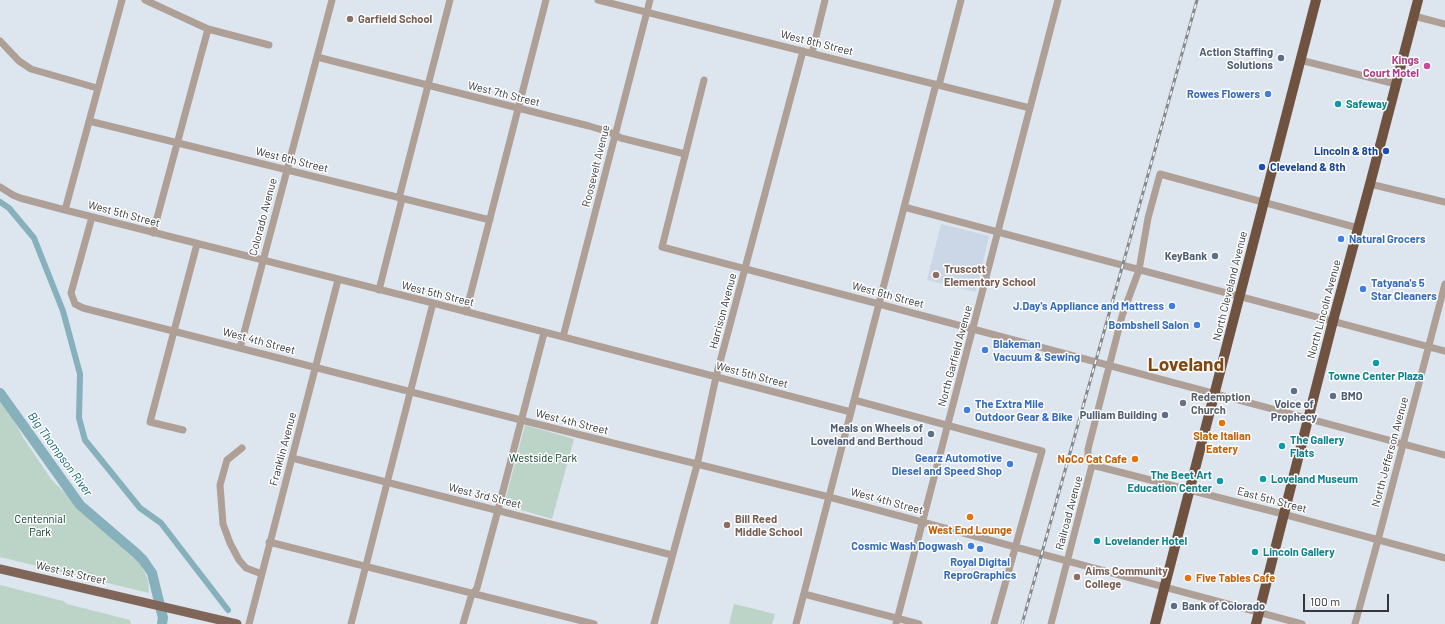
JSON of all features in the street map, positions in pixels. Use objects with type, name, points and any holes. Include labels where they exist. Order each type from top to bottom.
[{"type":"highway","name":"North Cleveland Avenue","points":[[1155,624],[1316,0]]},
{"type":"highway","name":"North Lincoln Avenue","points":[[1256,624],[1333,321],[1418,0]]},
{"type":"main road","name":"West 1st Street","points":[[0,569],[237,624]]},
{"type":"street","points":[[65,210],[122,0]]},
{"type":"street","points":[[145,0],[208,29],[269,44]]},
{"type":"street","name":"Colorado Avenue","points":[[240,348],[262,260],[332,0]]},
{"type":"street","points":[[379,290],[450,0]]},
{"type":"street","points":[[466,312],[546,0]]},
{"type":"street","name":"West 8th Street","points":[[598,0],[1030,108]]},
{"type":"street","name":"Roosevelt Avenue","points":[[563,337],[650,0]]},
{"type":"street","points":[[812,53],[825,0]]},
{"type":"street","points":[[796,624],[904,207],[961,0]]},
{"type":"street","name":"North Garfield Avenue","points":[[897,621],[1058,0]]},
{"type":"street","points":[[1414,16],[1445,24]]},
{"type":"street","points":[[153,233],[208,29]]},
{"type":"street","points":[[0,41],[19,61],[31,69],[97,88]]},
{"type":"street","name":"Harrison Avenue","points":[[654,624],[697,465],[716,377],[802,51]]},
{"type":"street","name":"West 7th Street","points":[[317,57],[609,132],[621,138],[685,154]]},
{"type":"street","points":[[1300,60],[1396,84]]},
{"type":"street","points":[[685,154],[704,80]]},
{"type":"street","name":"West 6th Street","points":[[89,121],[490,220]]},
{"type":"street","name":"West 6th Street","points":[[685,154],[662,247],[1445,455]]},
{"type":"street","name":"Railroad Avenue","points":[[1051,624],[1092,465],[1088,458],[1088,450],[1122,316],[1139,270],[1148,218],[1160,174],[1263,202]]},
{"type":"street","points":[[1370,184],[1445,202]]},
{"type":"street","name":"West 5th Street","points":[[0,187],[20,198],[65,210],[851,412]]},
{"type":"street","points":[[1263,202],[1358,228]]},
{"type":"street","points":[[904,207],[1445,351]]},
{"type":"street","name":"West 4th Street","points":[[92,217],[71,293],[74,301],[78,306],[83,308],[697,465],[829,497],[1302,624]]},
{"type":"street","points":[[183,430],[150,422],[197,244]]},
{"type":"street","name":"Franklin Avenue","points":[[249,624],[338,280]]},
{"type":"street","name":"North Jefferson Avenue","points":[[1355,624],[1445,284]]},
{"type":"street","points":[[351,624],[433,304]]},
{"type":"street","points":[[463,624],[473,593],[477,588],[544,333]]},
{"type":"street","points":[[854,400],[1042,451],[994,624]]},
{"type":"street","points":[[242,448],[227,460],[220,485],[223,519],[230,542],[239,560],[246,568],[262,574]]},
{"type":"street","name":"West 3rd Street","points":[[292,458],[672,555]]},
{"type":"street","name":"East 5th Street","points":[[1092,465],[1283,514],[1445,558]]},
{"type":"street","points":[[270,542],[594,624]]},
{"type":"street","points":[[804,594],[897,621],[919,624]]},
{"type":"shaded area","points":[[941,224],[989,236],[976,292],[927,280]]},
{"type":"green space","name":"Centennial Park","points":[[0,400],[51,479],[69,497],[76,501],[132,552],[142,567],[148,580],[149,593],[0,557]]},
{"type":"green space","name":"Westside Park","points":[[525,425],[574,439],[552,519],[504,505]]},
{"type":"green space","points":[[0,585],[130,620],[131,624],[0,624]]},
{"type":"green space","points":[[734,604],[775,614],[772,624],[729,624]]},
{"type":"waterway","points":[[0,202],[9,208],[34,238],[63,311],[80,374],[79,418],[85,440],[140,508],[161,523],[228,610]]},
{"type":"waterway","name":"Big Thompson River","points":[[0,393],[80,505],[143,560],[152,573],[163,618],[162,624]]},
{"type":"railway","points":[[1022,624],[1197,0]]},
{"type":"place","name":"Garfield School","points":[[350,19]]},
{"type":"place","name":"Action Staffing Solutions","points":[[1281,58]]},
{"type":"place","name":"Kings Court Motel","points":[[1427,66]]},
{"type":"place","name":"Rowes Flowers","points":[[1268,94]]},
{"type":"place","name":"Safeway","points":[[1338,104]]},
{"type":"place","name":"Lincoln & 8th","points":[[1386,151]]},
{"type":"place","name":"Cleveland & 8th","points":[[1262,167]]},
{"type":"place","name":"Natural Grocers","points":[[1341,239]]},
{"type":"place","name":"KeyBank","points":[[1215,256]]},
{"type":"place","name":"Truscott Elementary School","points":[[936,275]]},
{"type":"place","name":"Tatyana's 5 Star Cleaners","points":[[1363,289]]},
{"type":"place","name":"J.Day's Appliance and Mattress","points":[[1172,306]]},
{"type":"place","name":"Bombshell Salon","points":[[1197,325]]},
{"type":"place","name":"Blakeman Vacuum & Sewing","points":[[985,350]]},
{"type":"place","name":"Towne Center Plaza","points":[[1376,363]]},
{"type":"place","name":"Voice of Prophecy","points":[[1294,391]]},
{"type":"place","name":"BMO","points":[[1333,396]]},
{"type":"place","name":"Redemption Church","points":[[1183,403]]},
{"type":"place","name":"The Extra Mile Outdoor Gear & Bike","points":[[967,410]]},
{"type":"place","name":"Pulliam Building","points":[[1165,415]]},
{"type":"place","name":"Slate Italian Eatery","points":[[1222,423]]},
{"type":"place","name":"Meals on Wheels of Loveland and Berthoud","points":[[931,434]]},
{"type":"place","name":"The Gallery Flats","points":[[1282,446]]},
{"type":"place","name":"NoCo Cat Cafe","points":[[1135,459]]},
{"type":"place","name":"Gearz Automotive Diesel and Speed Shop","points":[[1010,464]]},
{"type":"place","name":"Loveland Museum","points":[[1263,479]]},
{"type":"place","name":"The Beet Art Education Center","points":[[1220,481]]},
{"type":"place","name":"West End Lounge","points":[[970,517]]},
{"type":"place","name":"Bill Reed Middle School","points":[[727,525]]},
{"type":"place","name":"Lovelander Hotel","points":[[1097,541]]},
{"type":"place","name":"Cosmic Wash Dogwash","points":[[971,546]]},
{"type":"place","name":"Royal Digital ReproGraphics","points":[[980,549]]},
{"type":"place","name":"Lincoln Gallery","points":[[1255,552]]},
{"type":"place","name":"Aims Community College","points":[[1077,577]]},
{"type":"place","name":"Five Tables Cafe","points":[[1188,578]]},
{"type":"place","name":"Bank of Colorado","points":[[1174,606]]},
{"type":"district","name":"Loveland","points":[[1186,365]]}]
